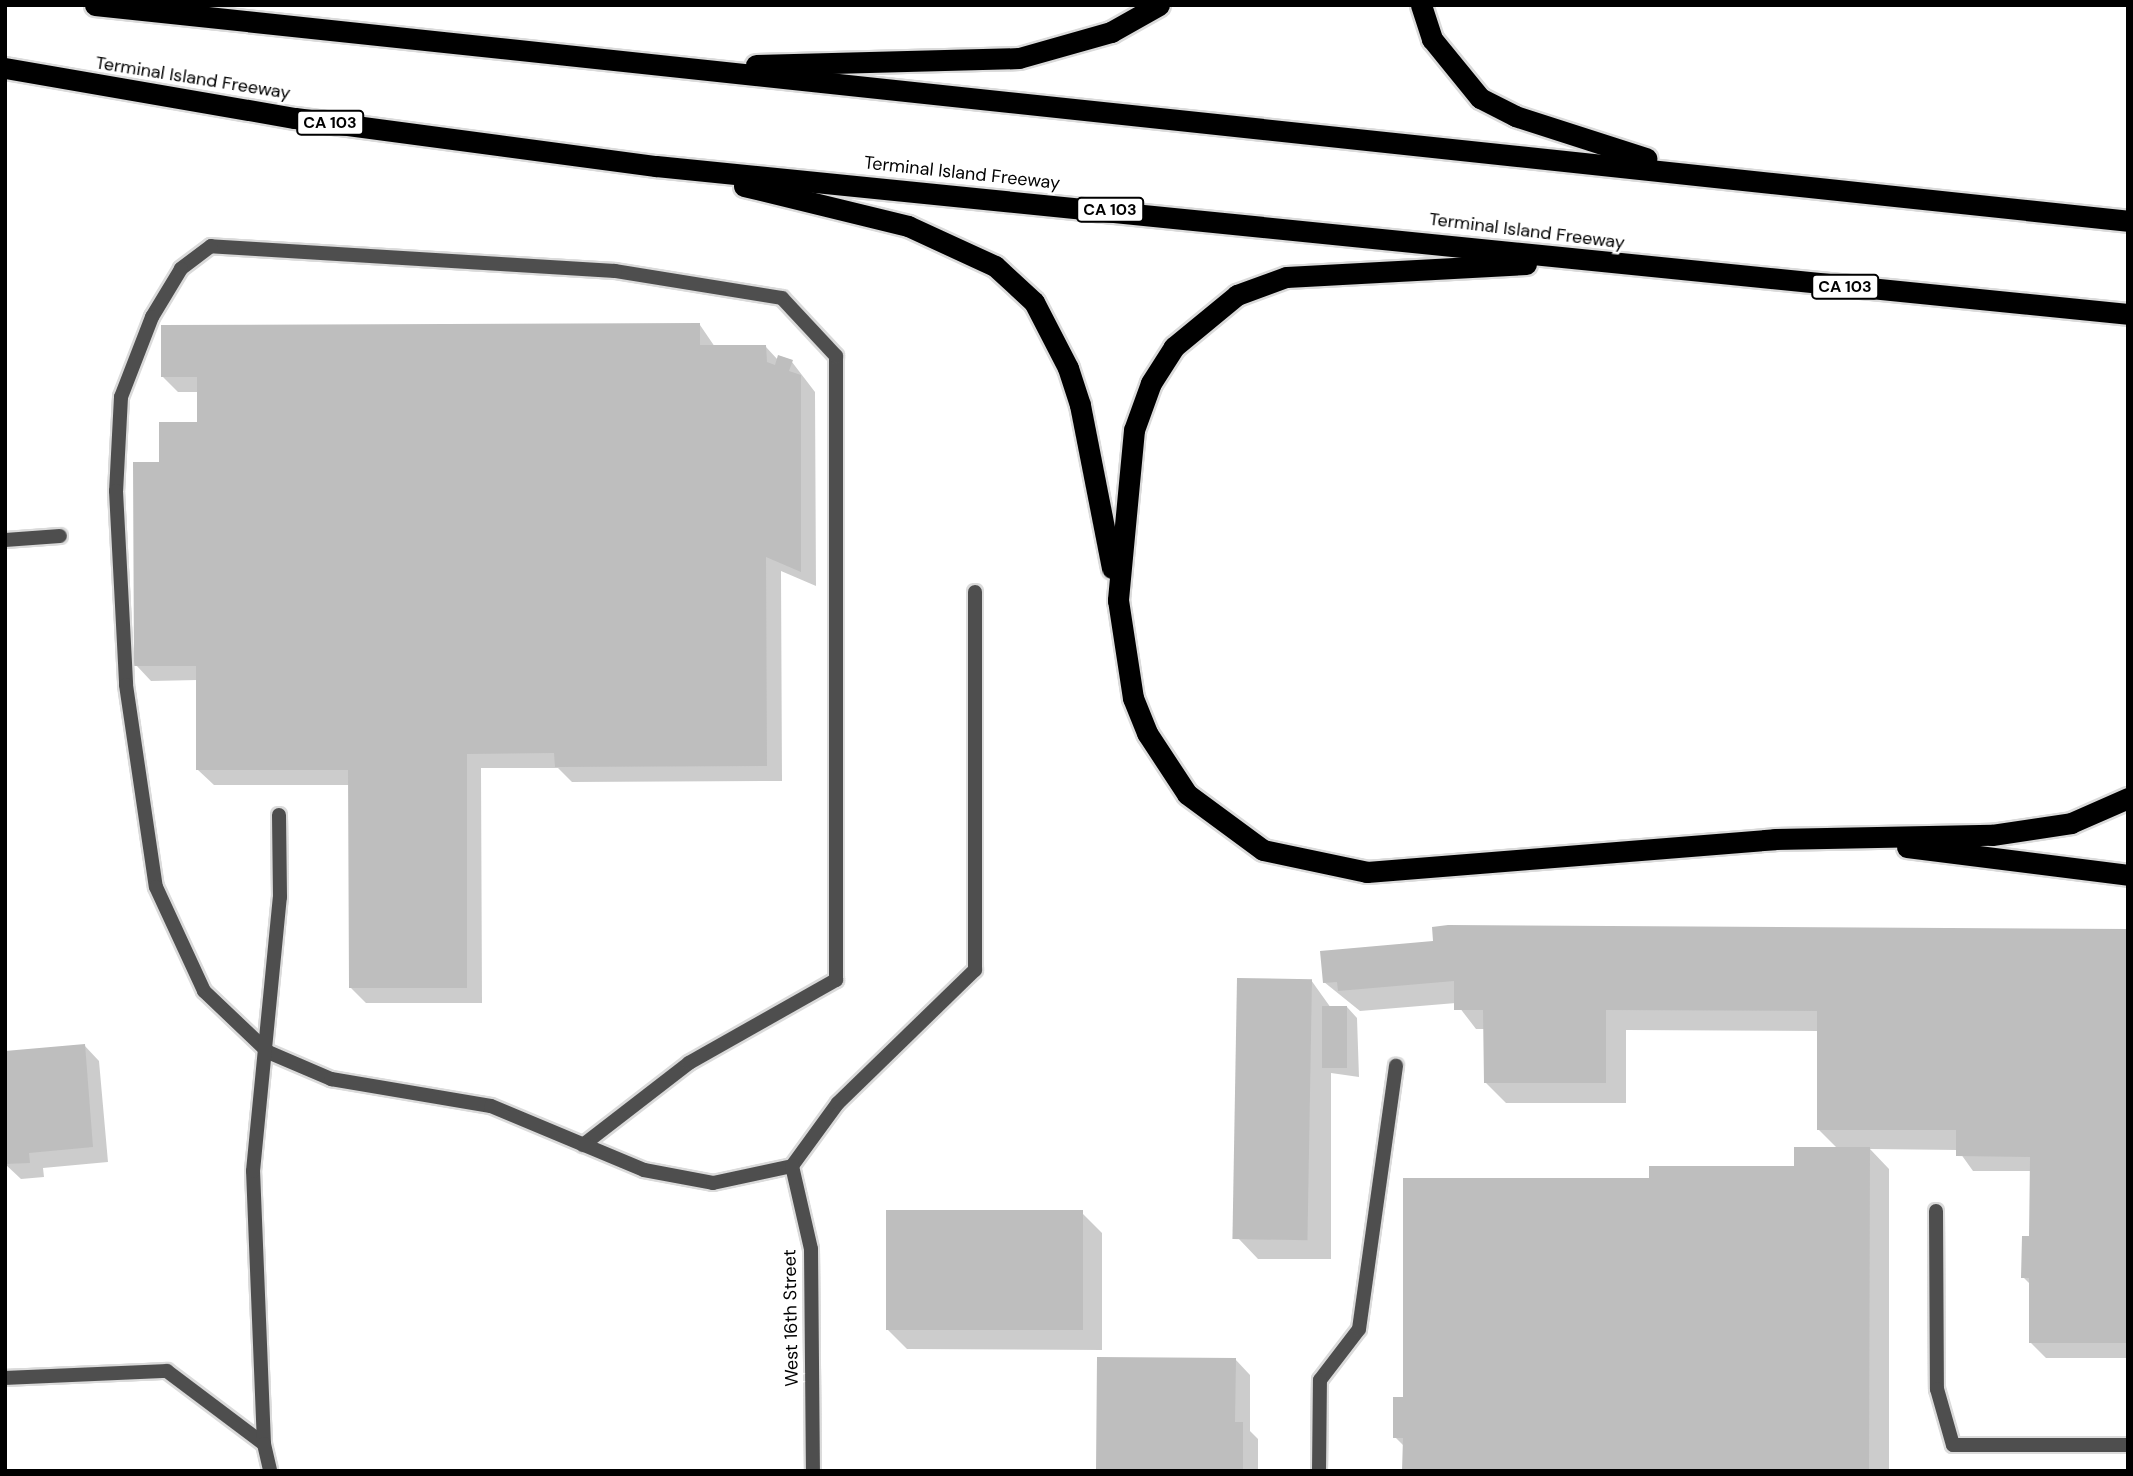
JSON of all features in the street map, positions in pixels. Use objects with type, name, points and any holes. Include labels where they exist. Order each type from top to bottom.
[{"type":"highway","points":[[95,5],[657,67],[1681,170],[2128,221]]},
{"type":"highway","points":[[657,67],[1019,58],[1111,32],[1159,5]]},
{"type":"highway","points":[[1421,5],[1432,39],[1480,98],[1515,116],[1681,170]]},
{"type":"highway","name":"Terminal Island Freeway","points":[[5,68],[295,118],[656,166],[1441,243],[1563,260],[2128,314]]},
{"type":"highway","points":[[656,166],[908,226],[995,266],[1034,302],[1068,368],[1080,405],[1118,600],[1133,698],[1165,765],[1187,794],[1239,836],[1287,859],[1367,873],[1775,839],[1864,840],[1992,835],[2071,823],[2128,798]]},
{"type":"highway","points":[[1118,600],[1134,430],[1174,348],[1237,295],[1286,277],[1563,260]]},
{"type":"highway","points":[[1864,840],[1996,863],[2128,875]]},
{"type":"street","points":[[583,1145],[689,1063],[836,980],[836,356],[782,298],[474,257],[211,246],[181,269],[152,317],[121,397],[116,491],[126,685],[156,887],[204,991],[268,1052],[331,1079],[491,1106],[583,1145],[644,1170],[713,1183],[792,1166],[838,1103],[975,970],[975,592]]},
{"type":"street","points":[[5,540],[60,536]]},
{"type":"street","points":[[271,1471],[264,1444],[253,1171],[268,1052],[279,815]]},
{"type":"street","points":[[1319,1471],[1320,1380],[1359,1329],[1396,1066]]},
{"type":"street","name":"West 16th Street","points":[[792,1166],[811,1248],[813,1471]]},
{"type":"street","points":[[1936,1211],[1937,1389],[1953,1445],[2128,1445]]},
{"type":"street","points":[[5,1378],[167,1371],[264,1444]]},
{"type":"building","points":[[700,323],[700,345],[766,345],[767,362],[775,365],[778,355],[793,360],[789,371],[801,375],[801,572],[766,557],[767,766],[555,767],[554,753],[467,754],[467,988],[349,988],[348,770],[196,770],[196,666],[134,666],[133,462],[159,462],[159,422],[197,422],[197,377],[161,377],[161,325]]},
{"type":"building","points":[[1432,927],[2128,929],[2128,1343],[2029,1343],[2029,1278],[2021,1278],[2022,1236],[2029,1236],[2030,1157],[1956,1156],[1956,1130],[1817,1130],[1817,1011],[1606,1010],[1606,1083],[1484,1083],[1483,1010],[1454,1010],[1454,981],[1338,991],[1337,982],[1323,983],[1320,951],[1433,941]]},
{"type":"building","points":[[1237,978],[1312,979],[1307,1240],[1232,1239]]},
{"type":"building","points":[[1322,1006],[1347,1006],[1347,1068],[1322,1068]]},
{"type":"building","points":[[85,1044],[93,1147],[29,1153],[30,1163],[5,1164],[5,1051]]},
{"type":"building","points":[[1794,1147],[1870,1147],[1869,1471],[1402,1471],[1403,1438],[1393,1438],[1393,1397],[1403,1397],[1403,1178],[1649,1178],[1649,1166],[1794,1166]]},
{"type":"building","points":[[886,1210],[1083,1210],[1083,1330],[886,1330]]},
{"type":"building","points":[[1097,1357],[1236,1358],[1235,1422],[1243,1422],[1243,1471],[1096,1471]]}]
